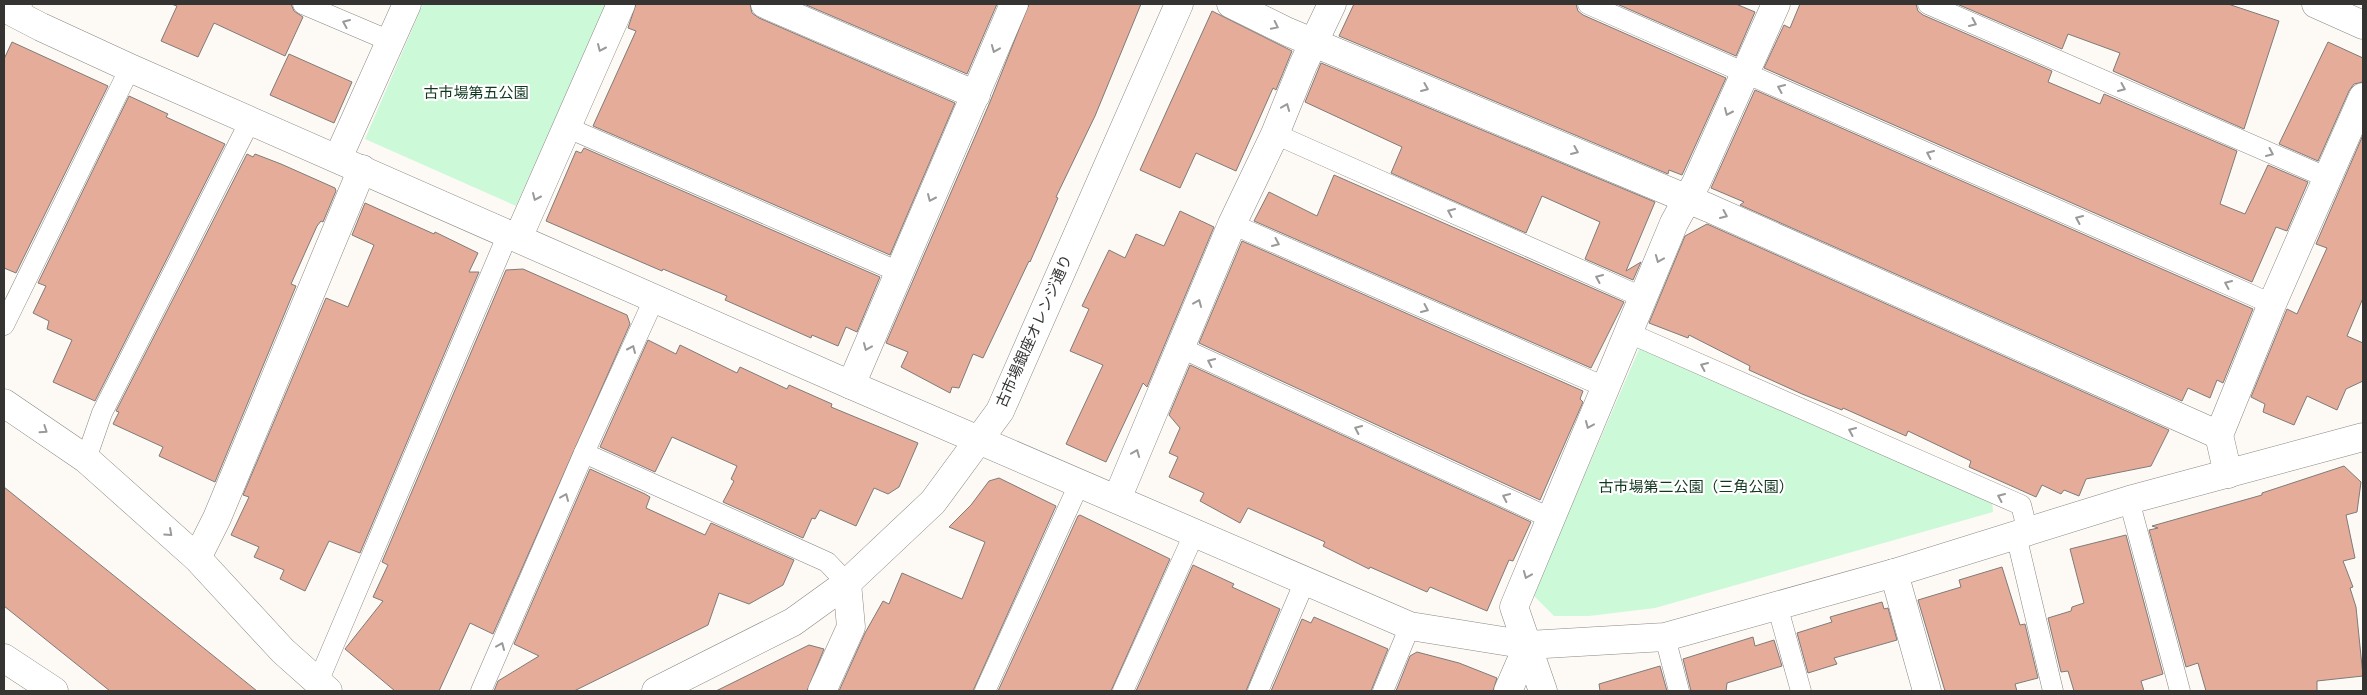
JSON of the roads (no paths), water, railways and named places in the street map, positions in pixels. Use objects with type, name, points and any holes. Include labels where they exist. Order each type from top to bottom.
[{"type":"street","points":[[197,558],[221,508],[350,164],[390,41],[407,4]]},
{"type":"street","points":[[513,236],[566,127],[621,4]]},
{"type":"street","points":[[764,4],[976,95]]},
{"type":"street","points":[[851,384],[1014,4]]},
{"type":"street","name":"古市場銀座オレンジ通り","points":[[656,691],[793,622],[847,583],[932,502],[1000,411],[1179,4]]},
{"type":"street","points":[[1232,4],[1288,32],[1686,198],[2219,435]]},
{"type":"street","points":[[1117,498],[1232,224],[1275,134],[1332,4]]},
{"type":"street","points":[[1542,691],[1514,607],[1604,387],[1630,333],[1686,198],[1696,183],[1776,4]]},
{"type":"street","points":[[2316,4],[2363,25]]},
{"type":"street","points":[[9,18],[41,28],[978,440],[1080,482],[1410,626],[1528,645],[1665,637],[1894,573],[2129,500],[2363,437]]},
{"type":"street","points":[[2228,474],[2219,435],[2272,304],[2363,97]]},
{"type":"street","points":[[4,403],[86,459],[197,558],[283,651],[323,687]]},
{"type":"street","points":[[1894,573],[1927,691]]},
{"type":"street","points":[[822,691],[851,627],[847,583]]},
{"type":"street","points":[[1508,691],[1528,645]]},
{"type":"street","points":[[4,658],[54,691]]},
{"type":"lane","points":[[303,4],[390,41]]},
{"type":"lane","points":[[1588,4],[2272,304]]},
{"type":"lane","points":[[1928,4],[2328,178]]},
{"type":"lane","points":[[4,325],[130,68]]},
{"type":"lane","points":[[86,459],[102,413],[250,121]]},
{"type":"lane","points":[[566,127],[899,272]]},
{"type":"lane","points":[[1275,134],[1644,298]]},
{"type":"lane","points":[[1232,224],[1604,387]]},
{"type":"lane","points":[[323,687],[513,236]]},
{"type":"lane","points":[[482,691],[584,453],[655,297]]},
{"type":"lane","points":[[1630,333],[2020,505],[2022,534],[2053,691]]},
{"type":"lane","points":[[1179,347],[1550,518]]},
{"type":"lane","points":[[584,453],[827,562],[847,583]]},
{"type":"lane","points":[[985,691],[1080,482]]},
{"type":"lane","points":[[2129,500],[2180,691]]},
{"type":"lane","points":[[1122,691],[1195,532]]},
{"type":"lane","points":[[1258,691],[1305,581]]},
{"type":"lane","points":[[1777,605],[1801,691]]},
{"type":"lane","points":[[1383,691],[1410,626]]},
{"type":"lane","points":[[1665,637],[1679,691]]},
{"type":"park label","name":"古市場第五公園","points":[[476,93]]},
{"type":"park label","name":"古市場第二公園（三角公園）","points":[[1696,487]]}]
